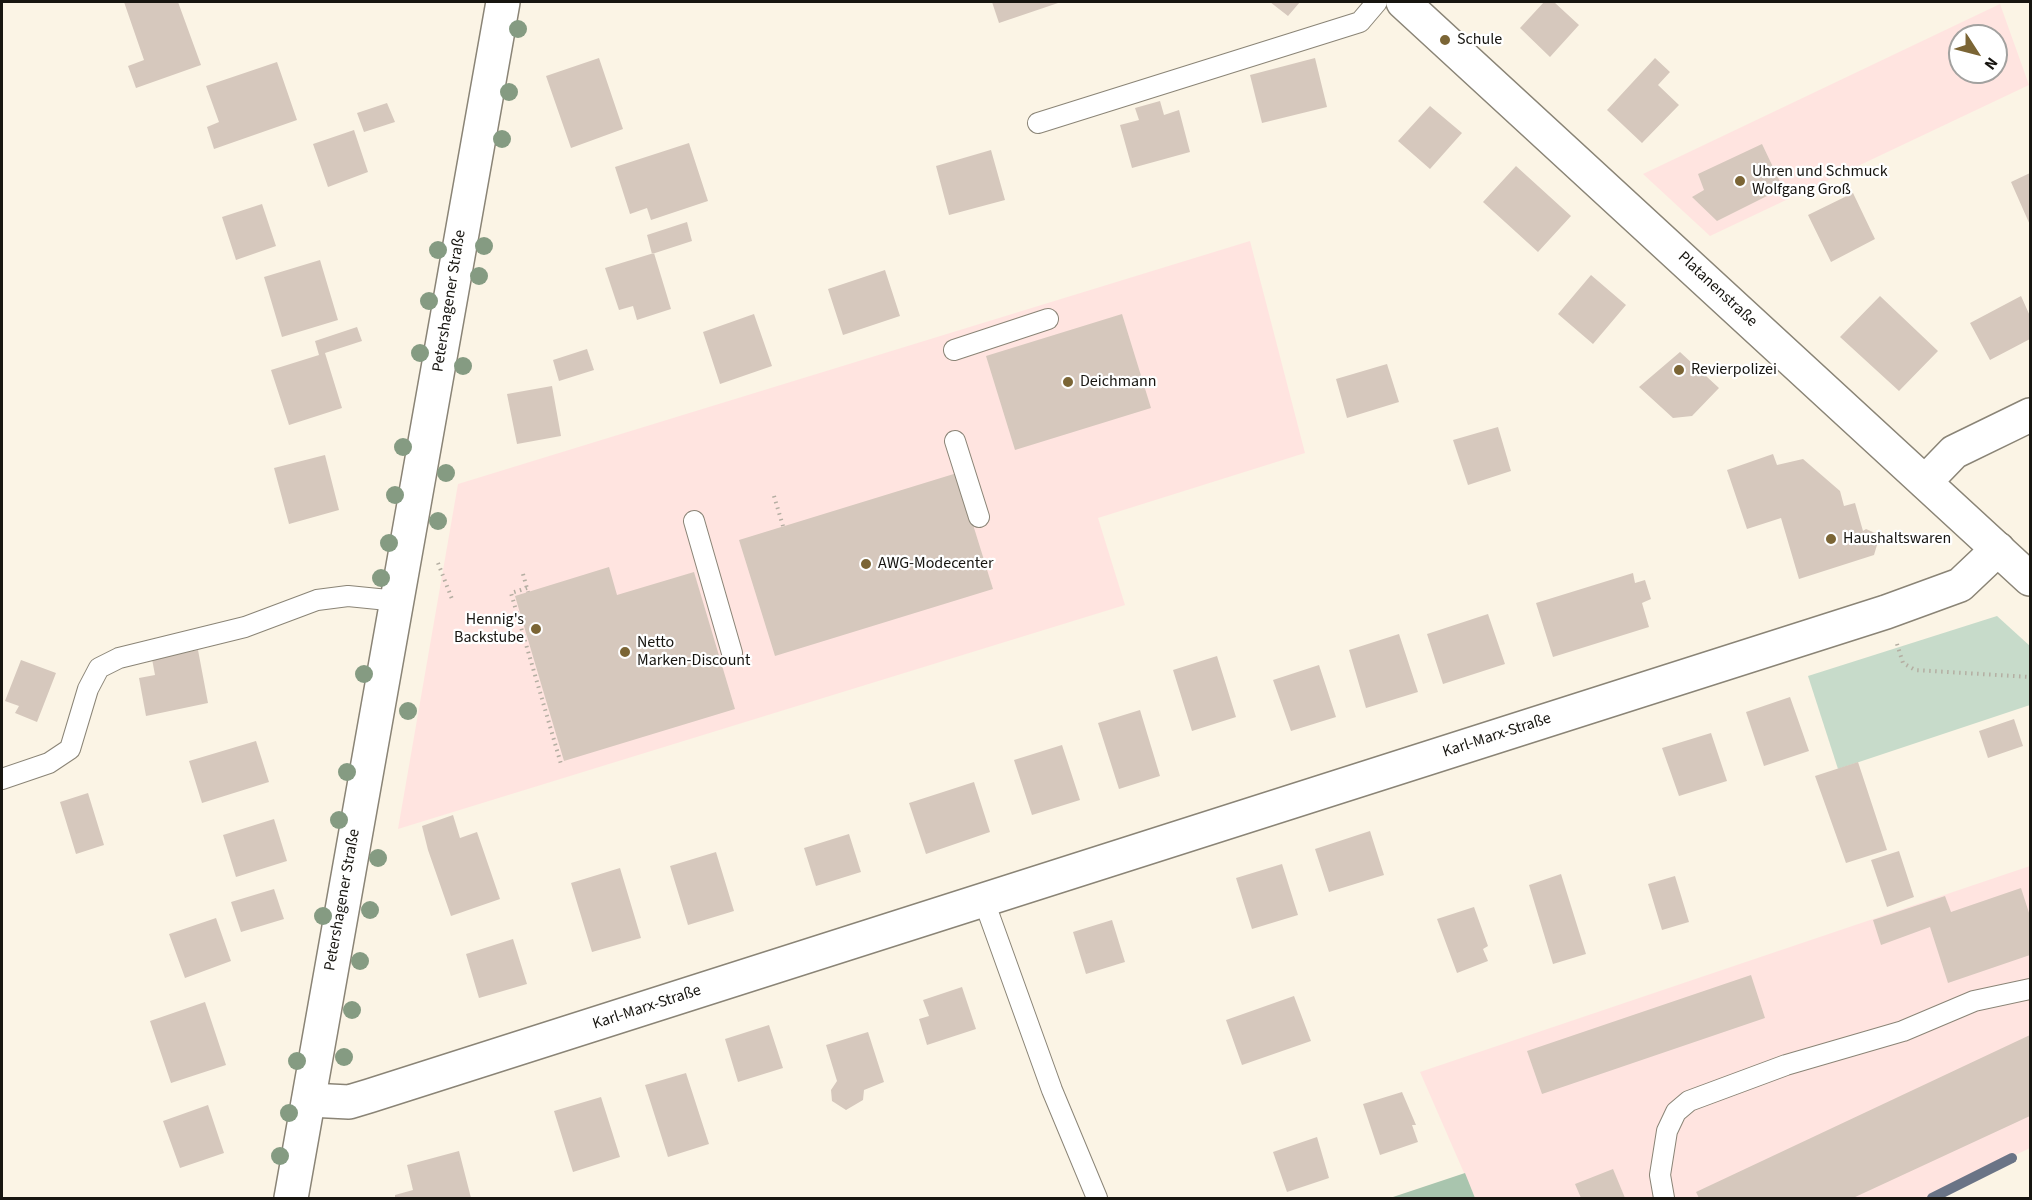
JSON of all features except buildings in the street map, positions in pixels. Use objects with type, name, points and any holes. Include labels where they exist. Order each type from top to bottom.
[{"type":"street","name":"Petershagener Straße","points":[[291,1198],[503,2]]},
{"type":"street","name":"Platanenstraße","points":[[1403,2],[2031,579]]},
{"type":"street","points":[[1925,482],[1954,452],[2031,415]]},
{"type":"street","name":"Karl-Marx-Straße","points":[[309,1100],[349,1102],[1886,612],[1960,585],[1998,549]]},
{"type":"lane","points":[[1038,123],[1359,22],[1377,2]]},
{"type":"lane","points":[[954,350],[1048,319]]},
{"type":"lane","points":[[955,441],[979,517]]},
{"type":"lane","points":[[694,521],[732,653]]},
{"type":"lane","points":[[2,779],[49,763],[70,749],[88,688],[99,668],[119,658],[245,627],[317,600],[348,596],[398,601]]},
{"type":"lane","points":[[984,901],[1052,1090],[1097,1198]]},
{"type":"lane","points":[[1664,1198],[1660,1175],[1667,1131],[1676,1113],[1689,1101],[1786,1065],[1903,1031],[1974,1001],[2031,989]]},
{"type":"path","points":[[774,496],[783,526]]},
{"type":"path","points":[[523,574],[528,590],[512,592],[561,764]]},
{"type":"path","points":[[1886,612],[1903,663],[1915,670],[2031,677]]},
{"type":"shaded area","points":[[2000,4],[2007,24],[1958,24]]},
{"type":"shaded area","points":[[2008,26],[2029,85],[1710,236],[1643,174],[1948,29],[1948,84],[2008,84]]},
{"type":"shaded area","points":[[1250,241],[1305,453],[1098,518],[1125,605],[398,829],[458,484]]},
{"type":"shaded area","points":[[2030,866],[2030,1148],[1925,1198],[1475,1198],[1420,1072]]},
{"type":"green space","points":[[1997,616],[2030,646],[2030,705],[1838,769],[1808,676]]},
{"type":"green space","points":[[1465,1173],[1475,1198],[1390,1198]]},
{"type":"waterway","points":[[1932,1198],[2012,1158]]},
{"type":"place","name":"Schule","points":[[1445,40]]},
{"type":"place","name":"Uhren und Schmuck Wolfgang Groß","points":[[1740,181]]},
{"type":"place","name":"Revierpolizei","points":[[1679,370]]},
{"type":"place","name":"Deichmann","points":[[1068,382]]},
{"type":"place","name":"Haushaltswaren","points":[[1831,539]]},
{"type":"place","name":"AWG-Modecenter","points":[[866,564]]},
{"type":"place","name":"Hennig's Backstube","points":[[536,629]]},
{"type":"place","name":"Netto Marken-Discount","points":[[625,652]]}]
